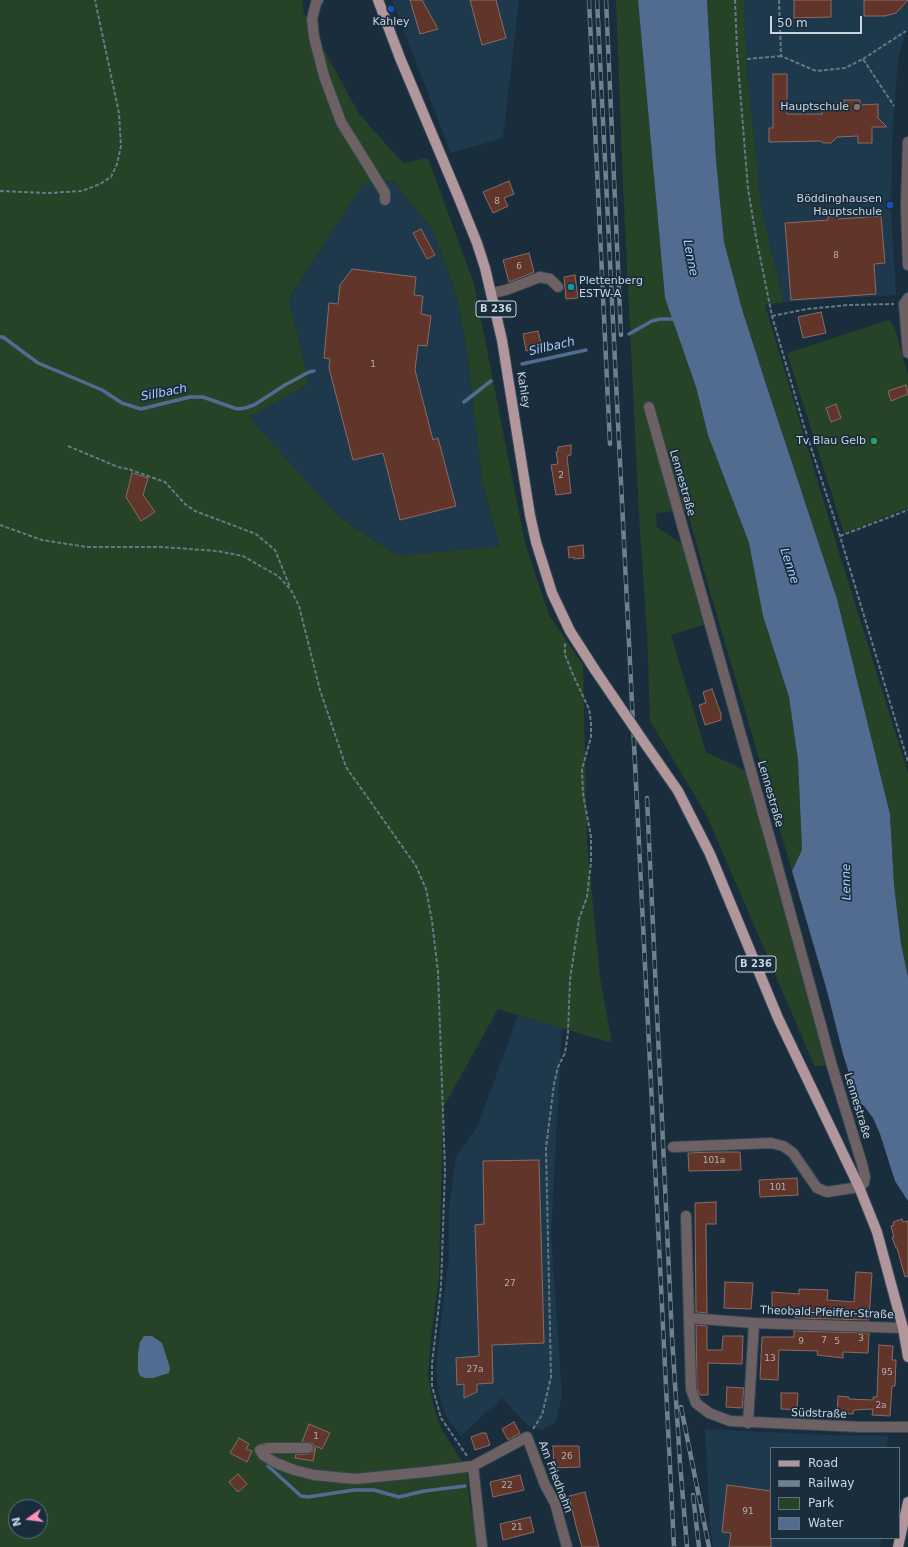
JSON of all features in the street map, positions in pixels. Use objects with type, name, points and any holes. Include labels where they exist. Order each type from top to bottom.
[{"type":"main road","name":"Kahley","points":[[378,0],[477,243],[492,293],[502,340],[530,515],[536,542],[552,593],[570,631]]},
{"type":"main road","name":"B 236","points":[[570,631],[678,791],[710,854],[778,1018],[859,1187],[877,1232],[903,1328],[908,1357]]},
{"type":"main road","points":[[900,1538],[908,1502]]},
{"type":"street","points":[[318,0],[312,19],[314,38],[324,76],[341,122],[385,193],[385,200]]},
{"type":"street","points":[[908,142],[906,206],[908,265]]},
{"type":"street","points":[[492,293],[506,290],[540,277],[550,279],[558,287]]},
{"type":"street","points":[[906,301],[908,353]]},
{"type":"street","name":"Lennestraße","points":[[649,407],[772,845],[832,1066],[862,1164],[865,1177],[864,1182],[859,1187]]},
{"type":"street","points":[[673,1146],[771,1143],[783,1146],[793,1153],[817,1188],[827,1192],[859,1187]]},
{"type":"street","name":"Südstraße","points":[[686,1216],[691,1390],[696,1403],[709,1413],[730,1421],[862,1427],[908,1427]]},
{"type":"street","points":[[689,1318],[754,1323]]},
{"type":"street","name":"Theobald-Pfeiffer-Straße","points":[[748,1423],[754,1323],[903,1328]]},
{"type":"street","name":"Am Friedhahn","points":[[473,1466],[527,1438],[545,1485],[555,1503],[567,1547]]},
{"type":"street","points":[[308,1448],[267,1448],[260,1450],[263,1455],[276,1463],[294,1470],[314,1475],[355,1479],[473,1466],[482,1547]]},
{"type":"path","points":[[0,191],[49,193],[82,190],[100,184],[111,177],[117,164],[121,146],[119,113],[96,0]]},
{"type":"path","points":[[735,0],[737,51],[748,189],[772,316],[804,426],[840,536],[908,762]]},
{"type":"path","points":[[779,0],[781,56]]},
{"type":"path","points":[[747,59],[781,56],[816,71],[846,68],[863,59],[906,31]]},
{"type":"path","points":[[863,59],[894,106]]},
{"type":"path","points":[[772,316],[807,309],[906,301]]},
{"type":"path","points":[[68,446],[118,467],[128,468],[165,482],[184,504],[195,511],[256,534],[275,550],[291,590],[300,606],[320,690],[346,767],[416,866],[426,889],[432,921],[438,972],[444,1170],[442,1287],[432,1364],[432,1386],[441,1418],[473,1466]]},
{"type":"path","points":[[840,536],[908,510]]},
{"type":"path","points":[[0,525],[42,540],[87,547],[162,547],[217,551],[243,556],[278,576],[291,590]]},
{"type":"path","points":[[527,1438],[542,1415],[551,1378],[546,1148],[554,1084],[558,1067],[565,1053],[568,1033],[570,980],[579,919],[587,897],[591,862],[591,838],[583,794],[582,769],[591,737],[591,722],[588,709],[566,655],[565,645],[570,631]]},
{"type":"shaded area","points":[[392,0],[519,0],[503,138],[451,153]]},
{"type":"shaded area","points":[[744,0],[908,0],[908,30],[906,31],[898,60],[893,124],[891,209],[896,295],[784,302],[762,212],[747,70]]},
{"type":"shaded area","points":[[393,181],[432,229],[456,294],[467,351],[482,481],[500,546],[398,556],[339,517],[249,417],[309,384],[289,298],[363,184]]},
{"type":"shaded area","points":[[518,1015],[562,1028],[551,1234],[562,1395],[556,1422],[542,1430],[528,1426],[502,1398],[461,1436],[446,1416],[438,1391],[436,1366],[449,1254],[449,1206],[456,1156],[477,1128]]},
{"type":"shaded area","points":[[705,1429],[827,1435],[888,1436],[887,1447],[770,1447],[770,1539],[882,1539],[880,1547],[713,1547],[710,1528]]},
{"type":"green space","points":[[0,0],[302,0],[304,13],[359,114],[403,163],[428,158],[474,284],[525,543],[549,615],[583,665],[587,843],[600,978],[612,1043],[498,1009],[443,1108],[439,1277],[431,1337],[428,1376],[434,1408],[441,1428],[467,1470],[469,1500],[479,1547],[0,1547]],"holes":[[[393,181],[432,229],[456,294],[467,351],[482,481],[500,546],[398,556],[339,517],[249,417],[309,384],[289,298],[363,184]]]},
{"type":"green space","points":[[616,0],[638,0],[665,298],[696,387],[708,435],[749,543],[763,616],[789,697],[798,760],[802,850],[792,871],[687,510],[656,513],[657,527],[682,544],[707,624],[671,635],[706,752],[750,773],[829,1065],[815,1067],[706,814],[650,721],[647,632],[639,515],[623,185]]},
{"type":"green space","points":[[707,0],[744,0],[747,70],[762,212],[784,302],[765,305],[837,546],[908,773],[908,977],[901,944],[894,885],[890,814],[837,599],[742,309],[724,242],[716,160]]},
{"type":"green space","name":"Tv Blau Gelb","points":[[889,320],[895,329],[908,375],[908,508],[844,533],[787,353]]},
{"type":"water","name":"Lenne","points":[[638,0],[707,0],[716,160],[724,242],[742,309],[837,599],[890,814],[894,885],[901,944],[908,977],[908,1201],[895,1181],[880,1134],[873,1118],[864,1106],[858,1102],[843,1054],[827,991],[792,871],[802,850],[798,760],[789,697],[763,616],[749,543],[708,435],[696,387],[665,298]]},
{"type":"water","points":[[144,1336],[152,1336],[162,1343],[170,1368],[169,1373],[153,1378],[145,1378],[140,1376],[138,1371],[138,1354],[140,1342]]},
{"type":"building","points":[[410,0],[422,0],[438,29],[420,34]]},
{"type":"building","points":[[470,0],[496,0],[506,38],[482,45]]},
{"type":"building","points":[[794,0],[831,0],[831,17],[794,18]]},
{"type":"building","points":[[864,0],[908,0],[896,13],[885,16],[864,16]]},
{"type":"building","name":"Hauptschule","points":[[773,74],[787,74],[787,114],[822,114],[822,110],[835,109],[835,103],[844,103],[844,100],[860,100],[860,105],[878,104],[878,118],[887,127],[872,127],[872,143],[858,143],[858,136],[837,137],[831,143],[823,143],[821,141],[769,142],[769,128],[773,128]]},
{"type":"building","points":[[509,181],[514,194],[504,198],[508,206],[493,213],[483,192]]},
{"type":"building","points":[[838,215],[838,219],[881,216],[885,263],[874,264],[876,294],[791,300],[785,223],[828,220],[828,216]]},
{"type":"building","points":[[421,229],[435,255],[427,259],[413,233]]},
{"type":"building","points":[[529,253],[534,272],[509,282],[503,260]]},
{"type":"building","points":[[352,269],[416,277],[414,295],[423,296],[421,314],[431,316],[427,346],[418,345],[415,370],[433,440],[438,438],[456,506],[400,520],[383,453],[353,460],[329,368],[330,359],[324,358],[329,303],[338,304],[340,285]]},
{"type":"building","name":"Plettenberg ESTW-A","points":[[575,275],[578,298],[566,299],[564,277]]},
{"type":"building","points":[[821,312],[826,333],[803,338],[798,317]]},
{"type":"building","points":[[538,331],[542,348],[526,351],[523,334]]},
{"type":"building","points":[[906,385],[908,394],[891,401],[888,391]]},
{"type":"building","points":[[836,404],[841,418],[831,422],[826,408]]},
{"type":"building","points":[[571,445],[571,455],[567,456],[571,493],[556,495],[551,465],[558,464],[556,452],[558,452],[558,447]]},
{"type":"building","points":[[132,473],[148,478],[143,495],[155,512],[141,521],[126,497]]},
{"type":"building","points":[[583,545],[584,558],[569,558],[568,547]]},
{"type":"building","points":[[712,689],[721,714],[721,720],[705,725],[699,705],[706,703],[703,692]]},
{"type":"building","points":[[740,1152],[741,1170],[689,1171],[688,1153]]},
{"type":"building","points":[[539,1160],[544,1343],[492,1345],[493,1383],[477,1384],[477,1392],[464,1398],[464,1384],[457,1385],[456,1358],[479,1356],[475,1225],[484,1224],[483,1161]]},
{"type":"building","points":[[797,1178],[798,1195],[760,1197],[759,1180]]},
{"type":"building","points":[[716,1202],[716,1224],[706,1224],[707,1313],[696,1312],[695,1203]]},
{"type":"building","points":[[902,1219],[903,1222],[908,1221],[908,1276],[905,1277],[897,1248],[892,1237],[894,1237],[891,1226],[894,1225],[893,1222]]},
{"type":"building","points":[[856,1272],[872,1273],[869,1320],[795,1318],[796,1313],[772,1310],[772,1292],[799,1294],[799,1289],[828,1290],[827,1300],[854,1302]]},
{"type":"building","points":[[725,1282],[753,1283],[751,1309],[724,1308]]},
{"type":"building","points":[[696,1325],[707,1326],[707,1350],[722,1350],[723,1336],[743,1336],[742,1364],[708,1363],[708,1395],[700,1395],[697,1388]]},
{"type":"building","points":[[794,1331],[869,1333],[868,1353],[843,1352],[843,1358],[817,1355],[818,1351],[779,1350],[778,1380],[760,1379],[762,1337],[794,1337]]},
{"type":"building","points":[[879,1345],[893,1346],[892,1360],[896,1360],[895,1386],[892,1386],[890,1416],[872,1415],[873,1409],[854,1410],[853,1414],[837,1413],[838,1396],[849,1397],[849,1399],[873,1400],[873,1397],[877,1397]]},
{"type":"building","points":[[727,1387],[744,1388],[742,1408],[726,1407]]},
{"type":"building","points":[[781,1393],[798,1393],[797,1410],[781,1409]]},
{"type":"building","points":[[514,1422],[520,1433],[508,1440],[502,1429]]},
{"type":"building","points":[[309,1424],[330,1433],[322,1449],[316,1446],[313,1461],[295,1458],[296,1454],[308,1454],[314,1451],[314,1445],[312,1443],[302,1442]]},
{"type":"building","points":[[486,1433],[490,1445],[475,1450],[471,1437]]},
{"type":"building","points":[[239,1438],[249,1444],[246,1449],[252,1451],[247,1462],[230,1453]]},
{"type":"building","points":[[553,1446],[579,1446],[580,1467],[554,1468]]},
{"type":"building","points":[[238,1474],[247,1484],[238,1492],[229,1482]]},
{"type":"building","points":[[520,1475],[524,1490],[493,1497],[490,1482]]},
{"type":"building","points":[[727,1485],[770,1491],[771,1547],[729,1547],[731,1533],[722,1532]]},
{"type":"building","points":[[585,1492],[599,1547],[582,1547],[576,1526],[569,1496]]},
{"type":"building","points":[[530,1517],[534,1532],[503,1540],[500,1524]]},
{"type":"waterway","name":"Sillbach","points":[[629,334],[652,321],[660,319],[675,319]]},
{"type":"waterway","name":"Sillbach","points":[[0,337],[3,337],[38,363],[102,390],[122,403],[141,409],[190,397],[203,397],[237,409],[245,408],[254,405],[285,385],[309,372],[314,371]]},
{"type":"waterway","name":"Sillbach","points":[[522,364],[586,350]]},
{"type":"waterway","name":"Sillbach","points":[[464,402],[491,381]]},
{"type":"waterway","points":[[268,1466],[301,1496],[308,1497],[354,1490],[374,1490],[399,1497],[424,1491],[465,1486]]},
{"type":"railway","points":[[589,0],[610,444]]},
{"type":"railway","points":[[597,0],[674,1547]]},
{"type":"railway","points":[[606,0],[621,335]]},
{"type":"railway","points":[[647,798],[672,1337],[687,1547]]},
{"type":"railway","points":[[681,1407],[709,1547]]},
{"type":"railway","points":[[693,1495],[699,1547]]},
{"type":"place","name":"Kahley","points":[[391,9]]},
{"type":"place","name":"Hauptschule","points":[[857,107]]},
{"type":"place","name":"Böddinghausen Hauptschule","points":[[890,205]]},
{"type":"place","name":"Plettenberg ESTW-A","points":[[571,287]]},
{"type":"place","name":"Tv Blau Gelb","points":[[874,441]]}]
